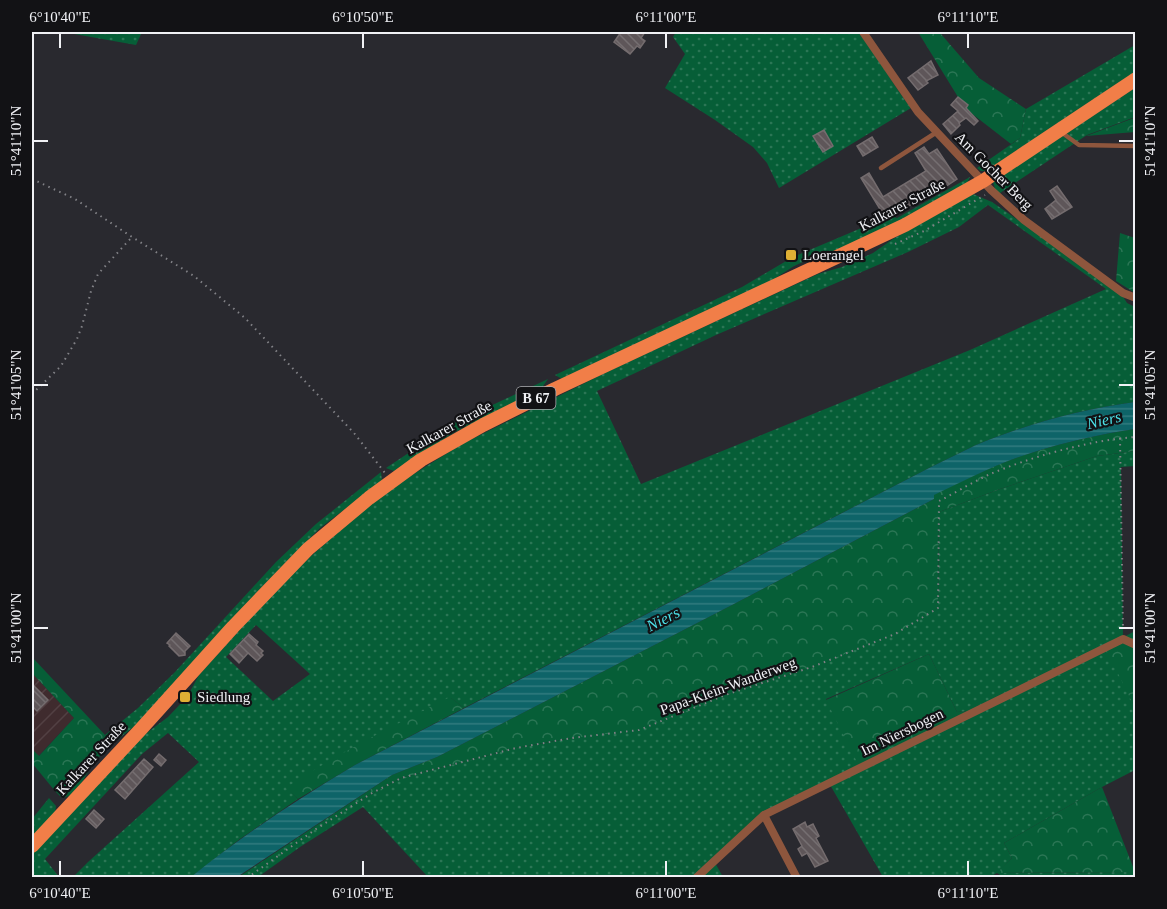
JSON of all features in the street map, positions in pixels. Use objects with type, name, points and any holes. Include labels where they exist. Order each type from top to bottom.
[{"type":"main road","name":"Kalkarer Straße","points":[[32,846],[300,557],[349,514],[421,460],[483,425],[555,389],[987,185],[1059,130],[1136,80]]},
{"type":"street","name":"Am Gocher Berg","points":[[863,32],[918,112],[987,185],[1024,220],[1123,292],[1136,298]]},
{"type":"street","points":[[1123,639],[1136,645]]},
{"type":"street","name":"Im Niersbogen","points":[[696,878],[764,815],[1123,639]]},
{"type":"street","points":[[764,815],[797,878]]},
{"type":"lane","points":[[1059,130],[1079,145],[1136,146]]},
{"type":"lane","points":[[881,168],[937,132]]},
{"type":"path","points":[[32,179],[75,199],[194,276],[245,318],[354,433],[391,481]]},
{"type":"path","points":[[891,246],[924,231],[981,198],[987,185]]},
{"type":"path","points":[[32,394],[61,366],[77,339],[98,274],[132,237]]},
{"type":"path","name":"Papa-Klein-Wanderweg","points":[[247,878],[325,823],[400,778],[516,748],[639,730],[728,694],[812,667],[895,634],[938,608],[939,501],[988,476],[1031,459],[1077,447],[1136,437]]},
{"type":"path","points":[[1120,438],[1123,639]]},
{"type":"shaded area","points":[[32,673],[74,718],[38,756],[32,749]]},
{"type":"green space","points":[[63,32],[142,32],[136,45]]},
{"type":"green space","points":[[676,32],[858,32],[911,108],[779,188],[767,163],[753,147],[665,88],[685,54],[673,37]]},
{"type":"green space","points":[[918,32],[941,32],[979,78],[1026,109],[1020,138],[1011,144],[966,108],[968,105],[958,97]]},
{"type":"green space","points":[[1135,45],[1135,72],[986,171],[977,168],[1020,138],[1026,109]]},
{"type":"green space","points":[[1135,88],[1135,117],[1087,135],[997,195],[993,182]]},
{"type":"green space","points":[[1134,118],[1135,132],[1086,136]]},
{"type":"green space","points":[[970,177],[967,183],[901,220],[845,247],[794,266],[768,283],[562,379],[555,375],[742,287],[793,257],[885,218],[892,216],[897,218]]},
{"type":"green space","points":[[973,194],[992,202],[1070,256],[1135,307],[1135,402],[1054,418],[976,445],[464,708],[451,698],[287,788],[298,799],[240,839],[191,877],[73,877],[199,762],[168,733],[142,754],[45,859],[59,877],[32,878],[32,854],[144,735],[168,717],[187,697],[199,675],[273,593],[365,509],[409,477],[462,444],[607,372],[818,274],[842,267],[873,253],[893,239]],"holes":[[[988,205],[1106,289],[970,350],[641,484],[597,391],[716,335],[908,252],[959,227]],[[256,625],[310,674],[273,701],[226,657]]]},
{"type":"green space","points":[[1120,233],[1135,238],[1135,293],[1116,281]]},
{"type":"green space","points":[[548,379],[541,389],[455,432],[394,471],[386,468],[452,424]]},
{"type":"green space","points":[[1135,429],[1135,451],[1097,456],[939,512],[938,608],[895,634],[812,667],[728,694],[639,730],[516,748],[401,778],[361,800],[359,797],[392,775],[437,757],[732,605],[934,499],[933,495],[1006,462],[1044,449]]},
{"type":"green space","points":[[1135,451],[1135,466],[1121,467],[1125,686],[1135,708],[1135,770],[1004,843],[1012,858],[998,873],[1135,872],[1135,877],[1005,878],[997,873],[988,878],[883,877],[829,783],[764,815],[714,861],[723,877],[428,877],[363,807],[258,877],[237,878],[359,797],[361,800],[401,778],[516,748],[572,738],[728,694],[812,667],[938,608],[939,512],[1097,456]],"holes":[[[929,654],[957,712],[973,711],[861,768],[826,699]]]},
{"type":"green space","points":[[381,472],[382,481],[320,528],[262,587],[136,725],[96,760],[73,793],[62,798],[55,791],[105,735],[138,708],[175,672],[276,562],[316,524]]},
{"type":"green space","points":[[1135,631],[1135,708],[1105,647]]},
{"type":"green space","points":[[929,654],[957,712],[975,711],[860,768],[826,700]]},
{"type":"green space","points":[[32,657],[105,735],[55,791],[32,763],[32,749],[39,756],[74,718],[32,673]]},
{"type":"green space","points":[[450,697],[464,708],[355,765],[298,799],[286,788],[346,751]]},
{"type":"green space","points":[[1102,787],[1135,872],[997,873],[1012,858],[1004,843]]},
{"type":"green space","points":[[49,798],[56,806],[55,813],[32,836],[32,819]]},
{"type":"water","name":"Niers","points":[[1135,402],[1135,429],[1044,449],[1006,462],[934,495],[934,499],[732,605],[437,757],[392,775],[237,877],[191,877],[271,818],[355,765],[931,467],[976,445],[1015,430],[1074,413]]},
{"type":"building","points":[[621,32],[645,32],[641,38],[645,41],[640,48],[637,46],[630,54],[614,42]]},
{"type":"building","points":[[931,61],[938,75],[926,81],[928,83],[918,90],[908,78]]},
{"type":"building","points":[[958,97],[968,105],[966,108],[978,121],[974,125],[966,118],[951,134],[943,124],[958,111],[951,105]]},
{"type":"building","points":[[824,130],[833,146],[823,152],[813,136]]},
{"type":"building","points":[[872,137],[878,147],[863,156],[857,146]]},
{"type":"building","points":[[924,147],[929,154],[937,149],[957,179],[886,219],[861,178],[869,173],[883,197],[926,171],[915,153]]},
{"type":"building","points":[[1057,186],[1072,207],[1052,219],[1045,209],[1056,200],[1050,191]]},
{"type":"building","points":[[176,633],[190,646],[185,651],[185,655],[179,656],[167,643]]},
{"type":"building","points":[[249,634],[258,642],[256,645],[263,651],[261,653],[263,655],[257,661],[248,653],[239,663],[230,654]]},
{"type":"building","points":[[32,684],[48,700],[37,711],[32,706]]},
{"type":"building","points":[[159,754],[166,760],[161,766],[154,760]]},
{"type":"building","points":[[144,759],[153,767],[125,799],[115,790]]},
{"type":"building","points":[[94,810],[104,819],[96,828],[86,819]]},
{"type":"building","points":[[805,822],[807,827],[813,824],[819,836],[816,838],[828,861],[815,867],[807,853],[802,856],[798,849],[802,846],[793,829]]},
{"type":"place","name":"Loerangel","points":[[791,255]]},
{"type":"place","name":"Siedlung","points":[[185,697]]}]
